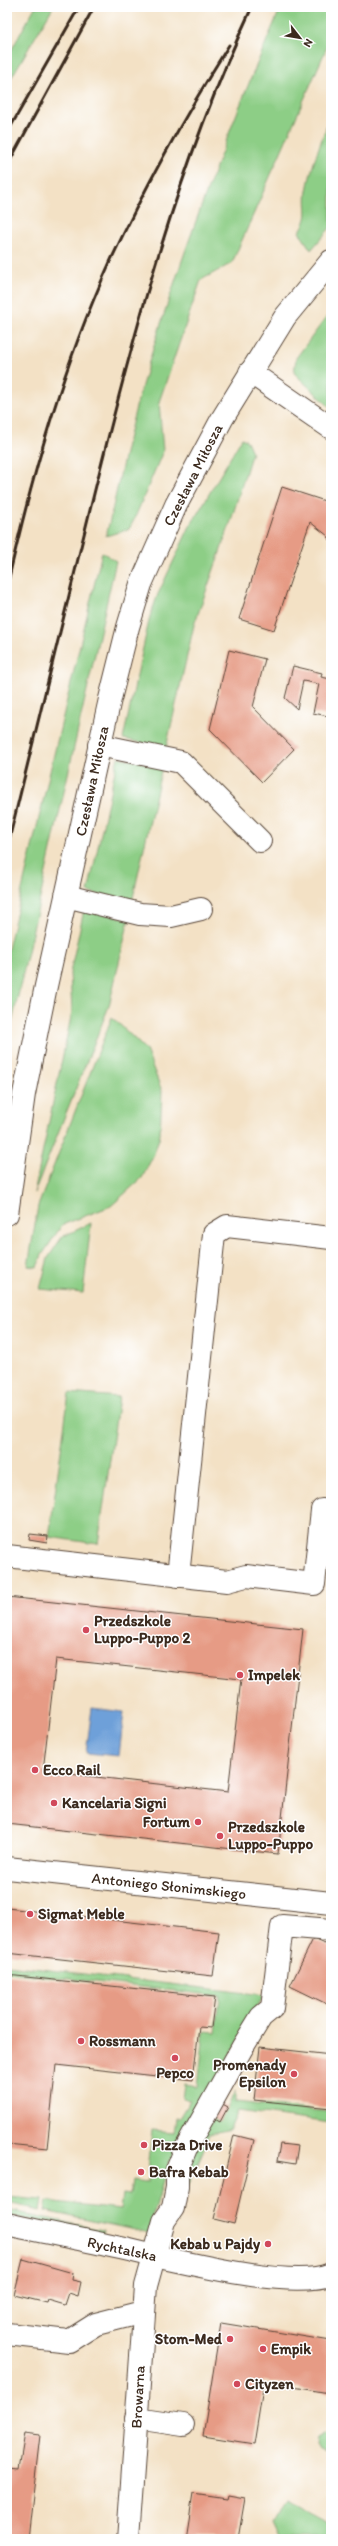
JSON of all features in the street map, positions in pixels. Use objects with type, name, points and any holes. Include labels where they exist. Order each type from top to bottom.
[{"type":"street","name":"Czesława Miłosza","points":[[7,1214],[24,1094],[66,896],[99,745],[128,627],[146,573],[196,464],[250,372],[285,317],[331,261]]},
{"type":"street","points":[[250,372],[331,428]]},
{"type":"street","points":[[99,745],[181,762],[260,841]]},
{"type":"street","points":[[66,896],[140,914],[171,916],[201,909]]},
{"type":"street","points":[[178,1576],[214,1234],[227,1226],[331,1238]]},
{"type":"street","points":[[7,1556],[227,1581],[246,1576],[314,1584],[322,1510]]},
{"type":"street","name":"Antoniego Słonimskiego","points":[[7,1868],[331,1903]]},
{"type":"street","points":[[285,1897],[282,1926],[331,1930]]},
{"type":"street","name":"Browarna","points":[[128,2539],[146,2286],[164,2221],[173,2208],[177,2187],[176,2170],[186,2148],[242,2048],[261,2017],[272,2008],[282,1926]]},
{"type":"street","name":"Rychtalska","points":[[7,2224],[154,2256],[288,2280],[313,2279],[331,2274]]},
{"type":"street","points":[[7,2334],[69,2341],[96,2324],[143,2312]]},
{"type":"street","points":[[136,2418],[183,2425]]},
{"type":"green space","points":[[35,7],[53,7],[7,85],[7,58]]},
{"type":"green space","points":[[281,7],[331,7],[331,38],[232,263],[201,280],[159,402],[163,451],[134,520],[129,529],[106,536],[138,401],[173,287],[206,193],[242,99]]},
{"type":"green space","points":[[331,115],[331,227],[311,250],[299,232],[305,221],[307,212],[306,197],[311,172]]},
{"type":"green space","points":[[331,311],[331,408],[294,373],[296,358]]},
{"type":"green space","points":[[242,438],[247,441],[252,452],[229,527],[194,625],[166,748],[123,739],[150,616],[158,594],[189,528]]},
{"type":"green space","points":[[102,552],[116,561],[7,1045],[7,953]]},
{"type":"green space","points":[[118,757],[162,767],[132,902],[88,892]]},
{"type":"green space","points":[[84,910],[129,919],[109,1006],[34,1193],[72,1012],[70,973]]},
{"type":"green space","points":[[112,1017],[146,1050],[162,1091],[160,1135],[154,1154],[142,1178],[111,1206],[62,1225],[42,1255],[37,1267],[28,1266],[38,1206]]},
{"type":"green space","points":[[91,1223],[83,1293],[40,1289],[48,1258],[62,1237]]},
{"type":"green space","points":[[69,1393],[119,1397],[98,1544],[49,1537]]},
{"type":"green space","points":[[7,1965],[264,1995],[167,2167],[149,2233],[45,2211],[47,2201],[121,2209],[123,2194],[130,2195],[132,2180],[147,2182],[152,2130],[174,2132],[176,2118],[179,2118],[190,2100],[183,2099],[185,2084],[198,2086],[204,2032],[216,2033],[220,1996],[7,1972]]},
{"type":"green space","points":[[235,2091],[235,2102],[331,2112],[331,2123],[238,2111],[230,2129],[210,2134],[183,2199],[186,2174],[210,2117],[220,2122]]},
{"type":"green space","points":[[7,2197],[42,2200],[40,2210],[7,2203]]},
{"type":"green space","points":[[7,2210],[103,2230],[101,2235],[7,2215]]},
{"type":"green space","points":[[324,2434],[331,2436],[331,2454],[319,2450],[316,2445],[317,2438]]},
{"type":"green space","points":[[284,2502],[331,2527],[331,2539],[279,2539],[272,2524]]},
{"type":"water","points":[[92,1708],[124,1712],[119,1756],[86,1753]]},
{"type":"building","points":[[282,487],[331,503],[331,543],[328,536],[310,522],[274,630],[239,619]]},
{"type":"building","points":[[229,650],[265,659],[253,707],[294,749],[262,782],[210,729]]},
{"type":"building","points":[[293,666],[322,673],[321,677],[331,679],[331,703],[328,716],[313,713],[319,684],[303,681],[297,709],[285,698]]},
{"type":"building","points":[[30,1534],[48,1536],[47,1543],[29,1540]]},
{"type":"building","points":[[7,1597],[303,1629],[278,1854],[7,1824]],"holes":[[[56,1659],[241,1679],[228,1792],[43,1771]]]},
{"type":"building","points":[[7,1908],[219,1932],[213,1976],[7,1953]]},
{"type":"building","points":[[313,1939],[331,1947],[331,2006],[290,1986]]},
{"type":"building","points":[[7,1975],[215,1997],[211,2028],[199,2027],[193,2080],[56,2065],[47,2148],[7,2144]]},
{"type":"building","name":"Promenady Epsilon","points":[[260,2047],[331,2055],[331,2108],[254,2100]]},
{"type":"building","points":[[219,2102],[228,2107],[220,2122],[211,2117]]},
{"type":"building","points":[[234,2135],[254,2140],[234,2224],[214,2219]]},
{"type":"building","points":[[280,2144],[298,2146],[295,2164],[277,2161]]},
{"type":"building","points":[[23,2259],[73,2273],[72,2280],[81,2282],[78,2296],[69,2293],[65,2305],[48,2300],[47,2303],[14,2295]]},
{"type":"building","name":"Cityzen","points":[[221,2323],[331,2341],[331,2390],[329,2393],[264,2382],[254,2444],[203,2436]]},
{"type":"building","points":[[25,2433],[40,2435],[28,2539],[7,2539],[9,2468],[19,2469]]},
{"type":"building","points":[[193,2494],[227,2499],[228,2495],[245,2498],[238,2539],[186,2539]]},
{"type":"railway","points":[[7,133],[79,7]]},
{"type":"railway","points":[[7,166],[94,7]]},
{"type":"railway","points":[[7,848],[122,382],[140,318],[179,191],[201,129],[225,68],[252,7]]},
{"type":"railway","points":[[7,586],[27,503],[50,421],[63,381],[93,301],[123,234],[151,179],[181,125],[229,45]]},
{"type":"place","name":"Przedszkole Luppo-Puppo 2","points":[[86,1630]]},
{"type":"place","name":"Impelek","points":[[240,1675]]},
{"type":"place","name":"Ecco Rail","points":[[35,1770]]},
{"type":"place","name":"Kancelaria Signi","points":[[54,1803]]},
{"type":"place","name":"Fortum","points":[[198,1822]]},
{"type":"place","name":"Przedszkole Luppo-Puppo","points":[[220,1836]]},
{"type":"place","name":"Sigmat Meble","points":[[30,1914]]},
{"type":"place","name":"Rossmann","points":[[81,2041]]},
{"type":"place","name":"Pepco","points":[[175,2058]]},
{"type":"place","name":"Promenady Epsilon","points":[[294,2074]]},
{"type":"place","name":"Pizza Drive","points":[[144,2145]]},
{"type":"place","name":"Bafra Kebab","points":[[141,2172]]},
{"type":"place","name":"Kebab u Pajdy","points":[[268,2244]]},
{"type":"place","name":"Stom-Med","points":[[230,2339]]},
{"type":"place","name":"Empik","points":[[263,2349]]},
{"type":"place","name":"Cityzen","points":[[237,2384]]}]
